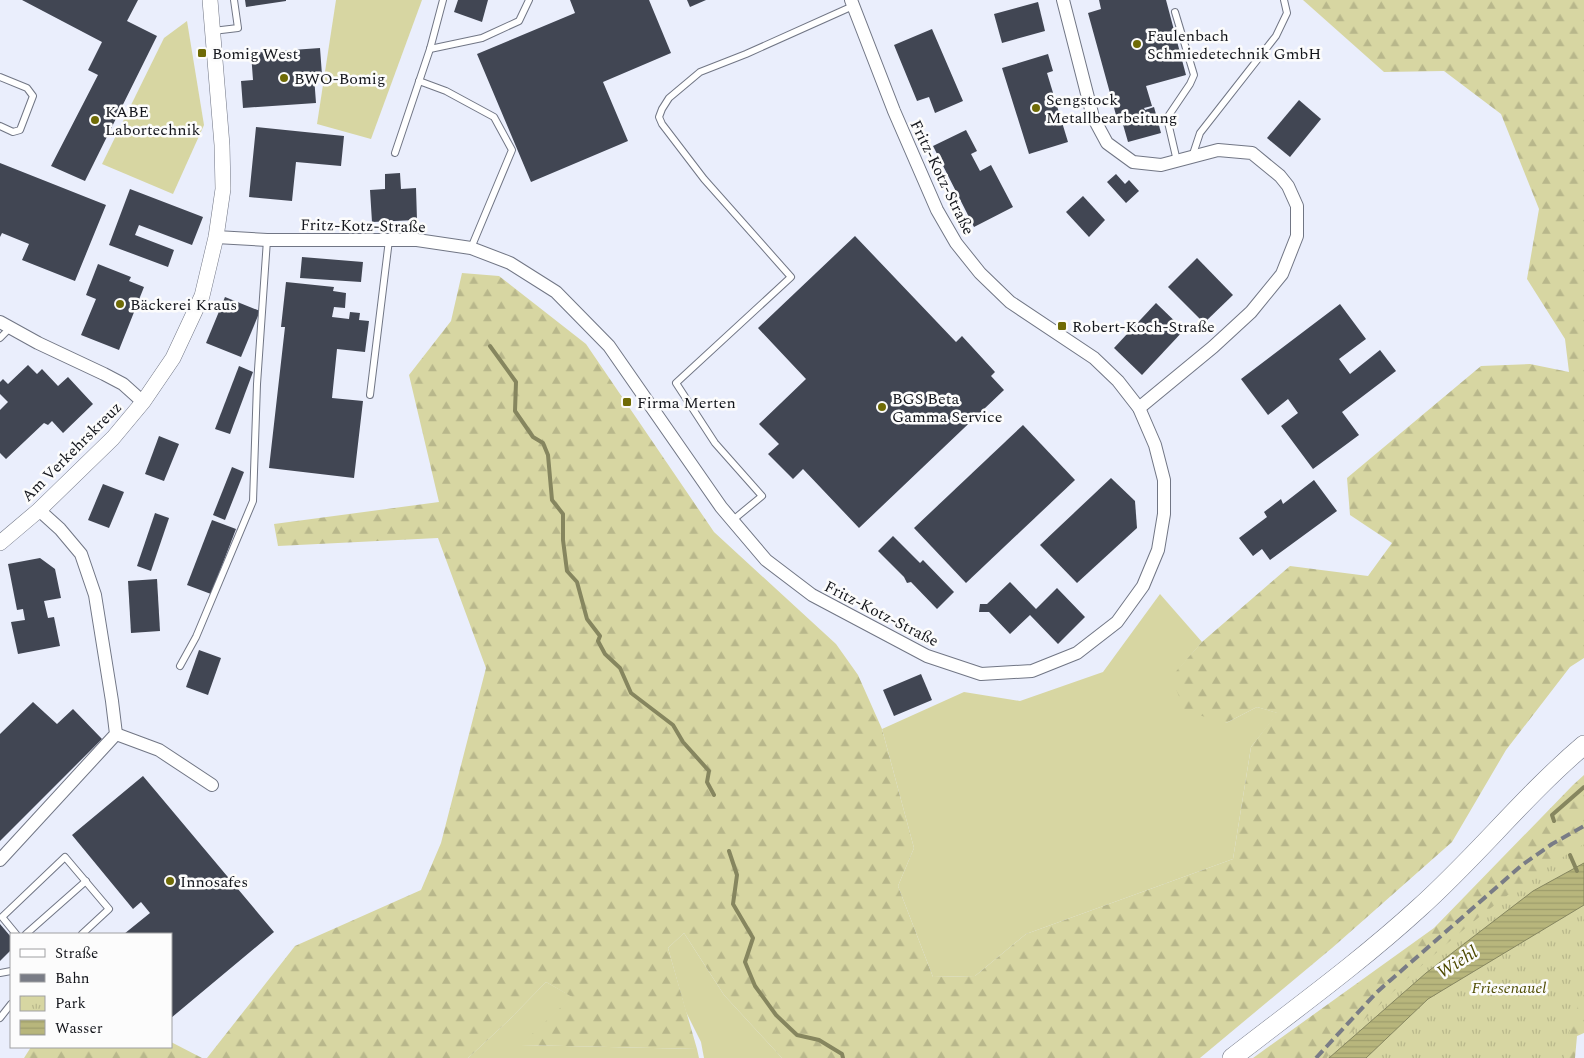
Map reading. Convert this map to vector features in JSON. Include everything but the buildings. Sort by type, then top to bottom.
[{"type":"main road","points":[[1232,1058],[1367,952],[1419,908],[1547,778],[1584,745]]},
{"type":"street","name":"Am Verkehrskreuz","points":[[0,543],[39,510],[113,438],[143,402],[174,358],[202,296],[216,237],[223,190],[222,146],[210,0]]},
{"type":"street","points":[[1063,0],[1093,116],[1107,143],[1133,162],[1161,165],[1218,150],[1252,153],[1280,176],[1288,186],[1297,206],[1297,236],[1282,274],[1251,312],[1213,347],[1139,408]]},
{"type":"street","name":"Fritz-Kotz-Straße","points":[[216,237],[268,240],[417,240],[471,248],[510,262],[556,292],[609,346],[722,507],[766,560],[812,595],[927,656],[981,674],[1032,671],[1077,654],[1117,622],[1143,586],[1158,550],[1164,514],[1164,480],[1155,445],[1139,408],[1118,382],[1094,358],[1010,302],[980,273],[956,243],[937,210],[894,111],[852,3]]},
{"type":"street","points":[[5,325],[123,384],[143,402]]},
{"type":"street","points":[[39,510],[60,529],[81,554],[95,595],[116,734]]},
{"type":"street","points":[[116,734],[159,750],[212,785]]},
{"type":"street","points":[[0,860],[116,734]]},
{"type":"lane","points":[[212,31],[238,28],[234,0]]},
{"type":"lane","points":[[395,153],[430,49],[443,0]]},
{"type":"lane","points":[[430,49],[482,38],[519,21],[529,0]]},
{"type":"lane","points":[[1192,157],[1200,133],[1276,36],[1287,13],[1284,0]]},
{"type":"lane","points":[[733,520],[762,496],[715,443],[676,383],[791,277],[704,179],[659,118],[669,98],[700,72],[746,54],[852,3]]},
{"type":"lane","points":[[1175,12],[1194,75],[1167,118],[1177,161]]},
{"type":"lane","points":[[0,77],[27,88],[33,96],[20,130],[13,132],[0,126]]},
{"type":"lane","points":[[419,81],[446,91],[494,117],[512,150],[471,248]]},
{"type":"lane","points":[[180,666],[196,638],[253,501],[257,384],[268,240]]},
{"type":"lane","points":[[370,395],[389,240]]},
{"type":"lane","points":[[0,338],[5,325]]},
{"type":"lane","points":[[15,933],[2,916],[65,857],[109,909],[83,933]]},
{"type":"lane","points":[[27,933],[86,881]]},
{"type":"lane","points":[[0,1018],[10,1005]]},
{"type":"green space","points":[[336,0],[422,0],[371,139],[317,124]]},
{"type":"green space","points":[[1303,0],[1584,0],[1584,658],[1570,667],[1506,750],[1452,842],[1332,948],[1200,1058],[782,1058],[724,995],[684,933],[668,948],[697,1049],[520,1045],[572,997],[546,982],[468,1058],[207,1058],[295,946],[421,890],[441,843],[486,668],[438,538],[278,546],[274,524],[439,502],[409,375],[451,321],[462,273],[499,276],[586,344],[714,532],[836,644],[858,675],[882,729],[914,848],[898,886],[933,977],[975,976],[1026,934],[1233,859],[1251,747],[1277,713],[1257,707],[1226,723],[1185,711],[1171,677],[1202,642],[1290,566],[1368,576],[1392,543],[1350,515],[1347,478],[1481,366],[1530,364],[1569,372],[1565,339],[1527,279],[1539,209],[1501,114],[1444,71],[1384,72]]},
{"type":"green space","points":[[187,21],[204,125],[173,194],[102,164],[164,38]]},
{"type":"green space","points":[[1160,594],[1202,642],[1172,677],[1226,723],[1257,707],[1278,713],[1251,747],[1233,859],[1026,934],[975,976],[933,977],[898,886],[914,848],[882,729],[964,692],[1020,701],[1103,672]]},
{"type":"green space","name":"Friesenauel","points":[[1584,775],[1584,1033],[1577,1036],[1575,1058],[1253,1058],[1434,928]]},
{"type":"green space","name":"Friesenauel","points":[[1584,844],[1584,987],[1566,1042],[1564,1058],[1326,1058],[1385,999],[1448,942],[1514,890]]},
{"type":"green space","points":[[684,933],[724,995],[782,1058],[704,1058],[701,1042],[686,1012],[668,948]]},
{"type":"green space","points":[[546,982],[573,997],[521,1045],[697,1049],[699,1058],[468,1058]]},
{"type":"green space","points":[[172,1043],[202,1058],[24,1058],[30,1048],[172,1048]]},
{"type":"water","name":"Wiehl","points":[[1584,863],[1584,905],[1428,999],[1366,1058],[1329,1058],[1426,973],[1533,891]]},
{"type":"waterway","points":[[490,346],[516,382],[515,411],[533,437],[543,443],[548,455],[552,500],[563,514],[563,540],[567,571],[577,582],[587,619],[600,636],[598,641],[605,654],[620,668],[631,693],[673,725],[683,742],[709,771],[707,782],[714,795]]},
{"type":"waterway","points":[[1554,821],[1552,815],[1584,787]]},
{"type":"waterway","points":[[729,851],[737,875],[733,904],[753,938],[745,962],[755,986],[776,1015],[797,1035],[819,1040],[842,1054],[843,1058]]},
{"type":"waterway","points":[[1570,855],[1577,871]]},
{"type":"railway","points":[[1316,1058],[1377,992],[1522,865],[1552,844],[1584,826]]},
{"type":"place","name":"Faulenbach Schmiedetechnik GmbH","points":[[1137,44]]},
{"type":"place","name":"Bomig West","points":[[202,53]]},
{"type":"place","name":"BWO-Bomig","points":[[284,78]]},
{"type":"place","name":"Sengstock Metallbearbeitung","points":[[1036,108]]},
{"type":"place","name":"KABE Labortechnik","points":[[95,120]]},
{"type":"place","name":"Bäckerei Kraus","points":[[120,304]]},
{"type":"place","name":"Robert-Koch-Straße","points":[[1062,326]]},
{"type":"place","name":"Firma Merten","points":[[627,402]]},
{"type":"place","name":"BGS Beta Gamma Service","points":[[882,407]]},
{"type":"place","name":"Innosafes","points":[[170,881]]}]
